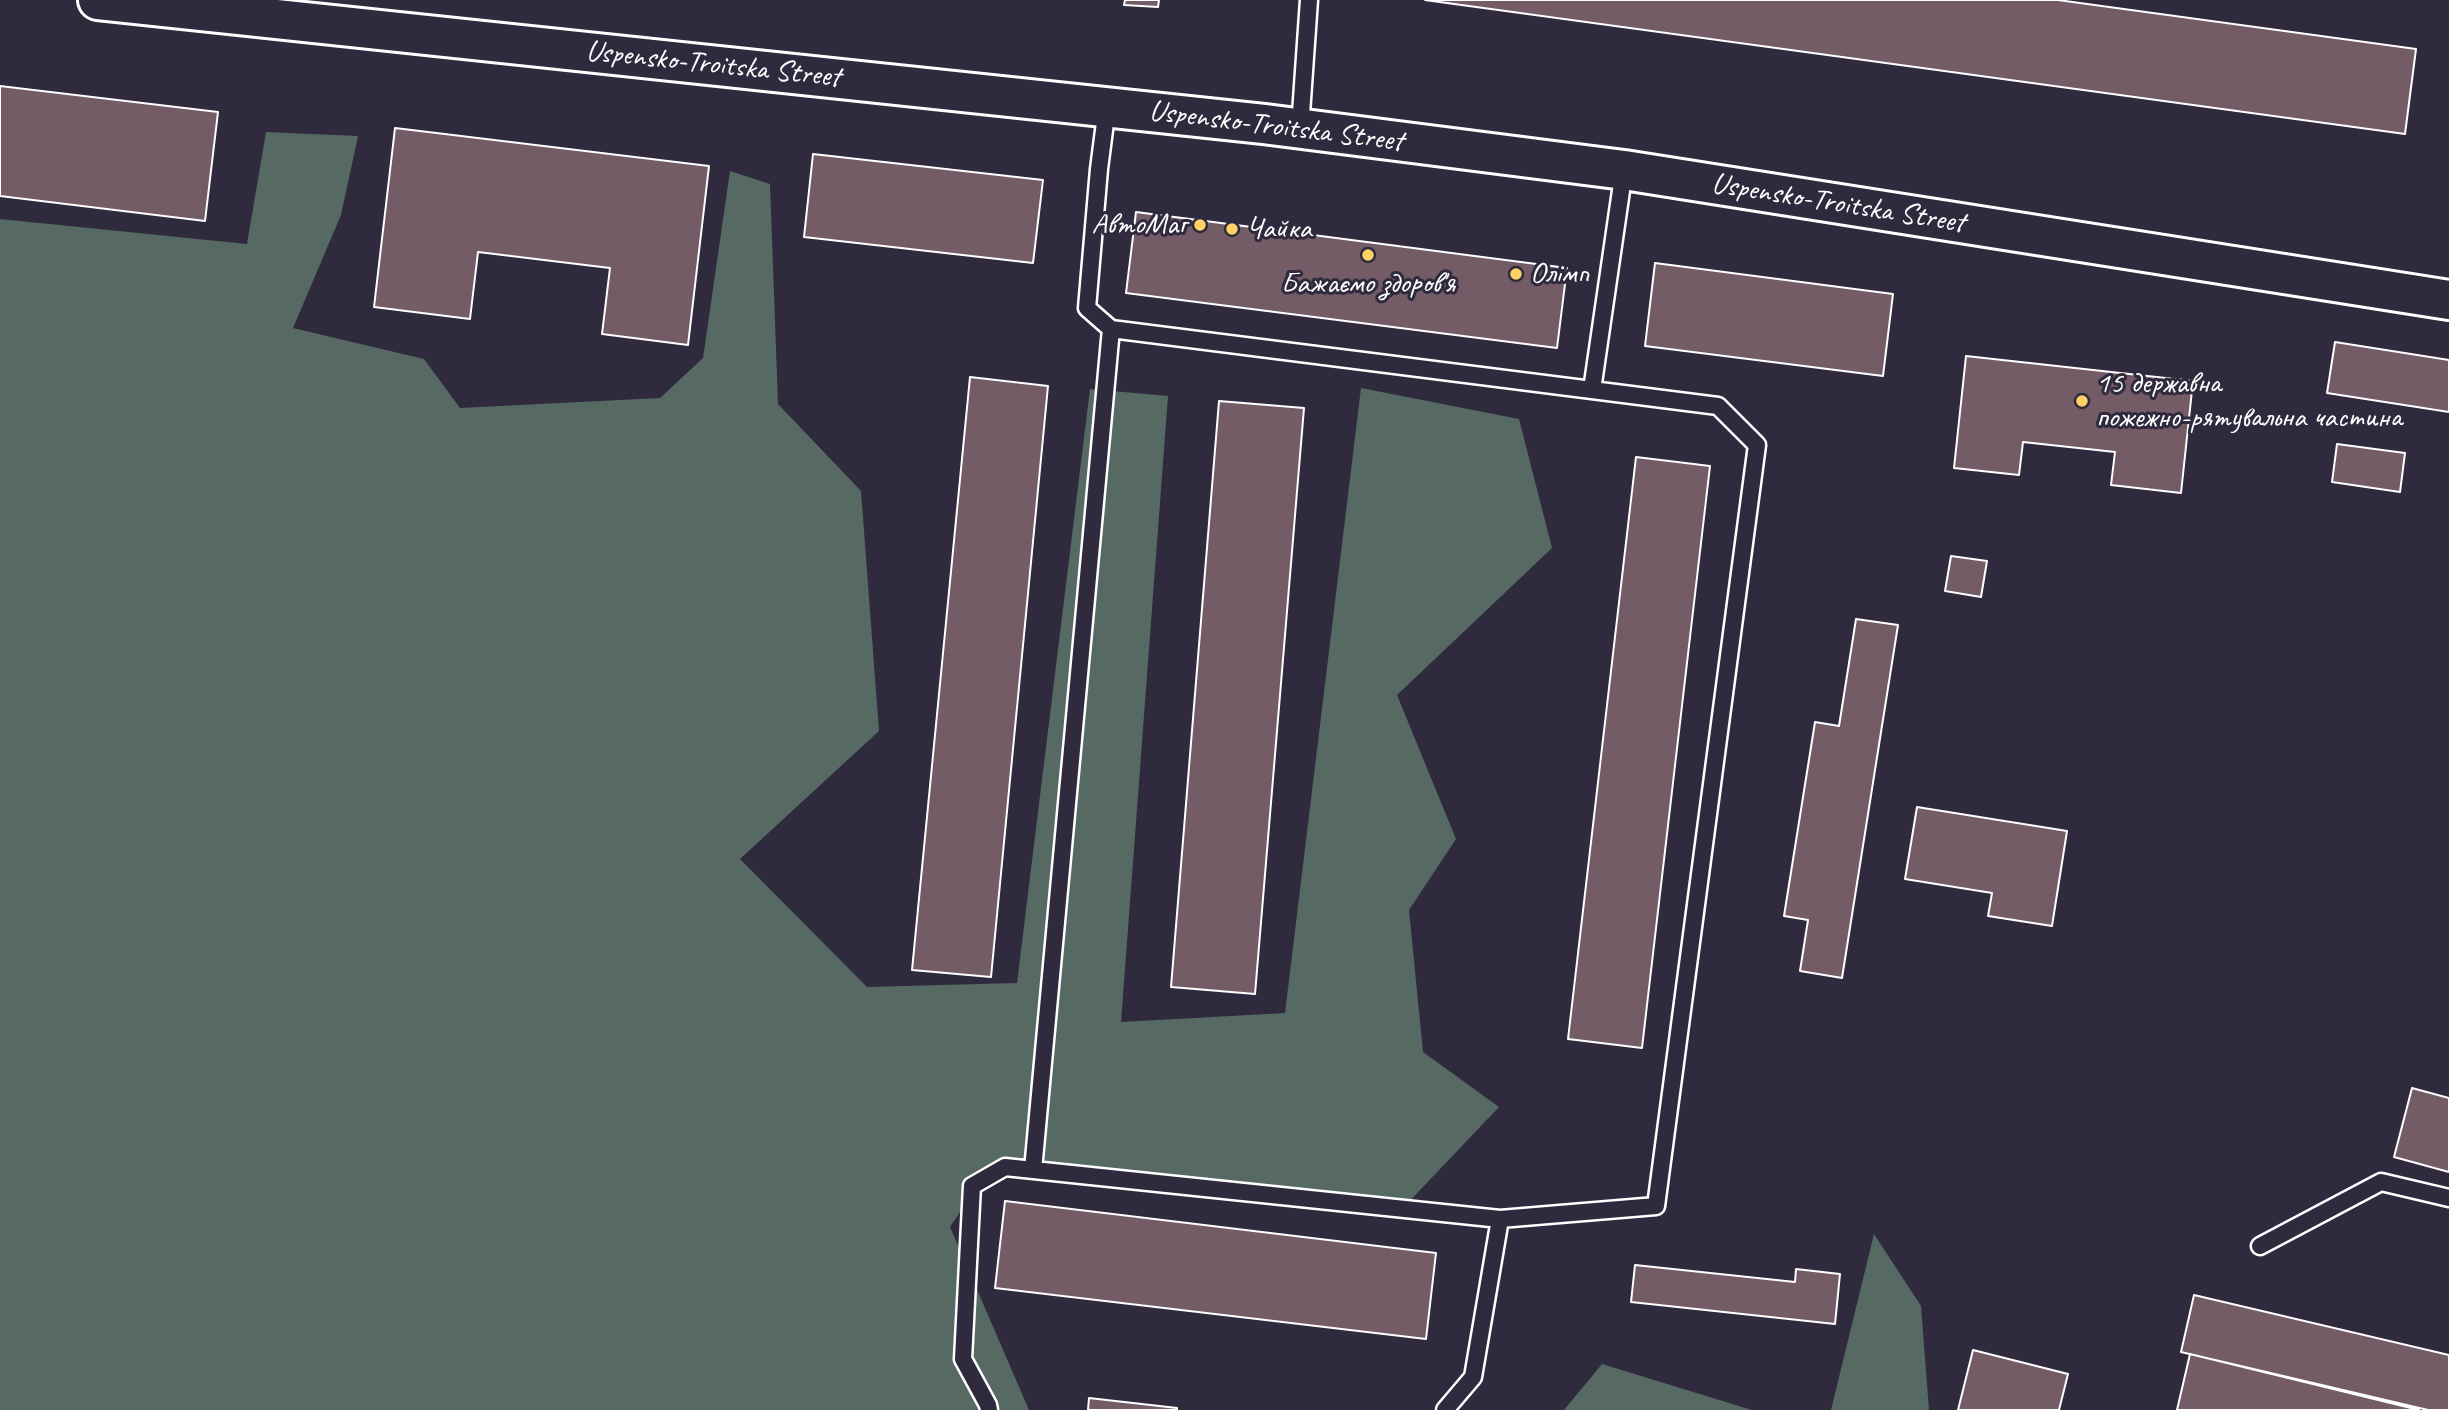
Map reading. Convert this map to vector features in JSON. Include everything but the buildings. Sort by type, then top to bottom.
[{"type":"main road","name":"Uspensko-Troitska Street","points":[[98,0],[1300,128],[1624,170],[2449,300]]},
{"type":"lane","points":[[1300,128],[1309,0]]},
{"type":"lane","points":[[989,1410],[963,1359],[972,1186],[1004,1167],[1500,1220],[1656,1206],[1757,445],[1718,407],[1111,329],[1087,308],[1098,169],[1107,107]]},
{"type":"lane","points":[[1592,390],[1624,170]]},
{"type":"lane","points":[[1033,1170],[1111,329]]},
{"type":"lane","points":[[2260,1246],[2381,1182],[2449,1198]]},
{"type":"lane","points":[[1445,1410],[1473,1377],[1500,1220]]},
{"type":"green space","points":[[266,132],[358,136],[341,215],[293,328],[424,359],[460,408],[660,398],[703,358],[730,171],[770,184],[778,404],[861,491],[879,731],[740,859],[867,987],[1017,983],[1090,389],[1168,396],[1121,1022],[1285,1013],[1361,388],[1519,419],[1552,548],[1397,695],[1456,839],[1409,910],[1423,1052],[1499,1107],[1402,1209],[989,1169],[950,1227],[1029,1410],[0,1410],[0,219],[247,244]]},
{"type":"green space","points":[[1874,1234],[1921,1306],[1929,1410],[1831,1410]]},
{"type":"green space","points":[[1602,1364],[1752,1410],[1564,1410]]},
{"type":"place","name":"АвтоМаг","points":[[1200,225]]},
{"type":"place","name":"Чайка","points":[[1232,229]]},
{"type":"place","name":"Бажаємо здоров'я","points":[[1368,255]]},
{"type":"place","name":"Олімп","points":[[1516,274]]},
{"type":"place","name":"15 державна пожежно-рятувальна частина","points":[[2082,401]]}]
